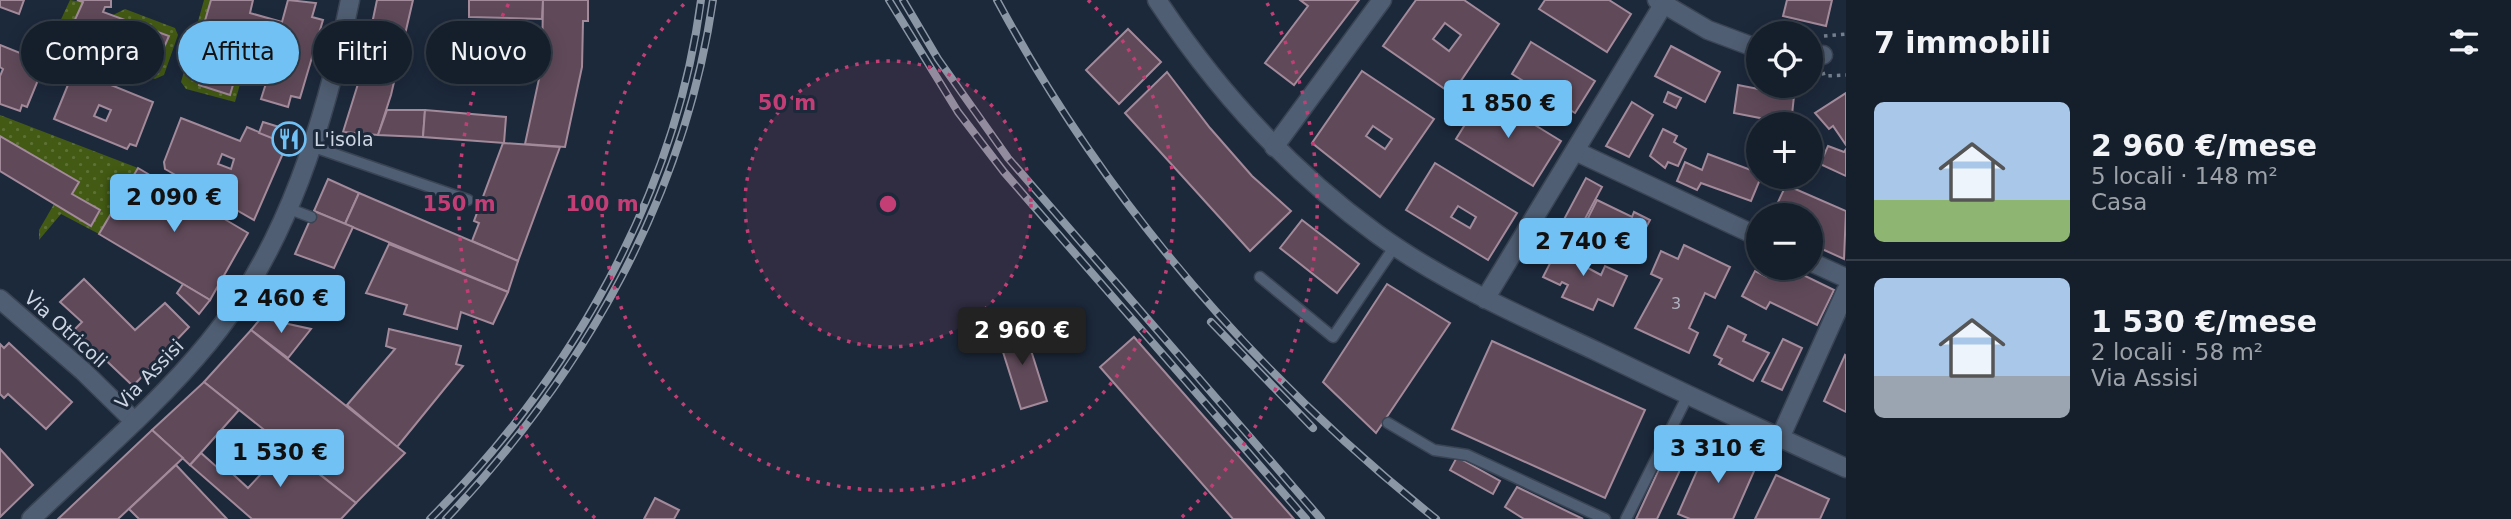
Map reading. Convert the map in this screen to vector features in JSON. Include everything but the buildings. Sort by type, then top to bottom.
[{"type":"street","name":"Via Assisi","points":[[31,519],[134,421],[195,358],[234,309],[257,270],[311,146],[350,0]]},
{"type":"street","points":[[1157,0],[1216,83],[1274,147],[1357,219],[1395,246],[1485,299],[1846,468]]},
{"type":"street","points":[[1274,147],[1381,0]]},
{"type":"street","points":[[1485,299],[1662,2],[1708,30],[1746,44]]},
{"type":"street","points":[[1575,151],[1746,231]]},
{"type":"street","points":[[1823,267],[1846,278]]},
{"type":"street","points":[[1780,438],[1846,291]]},
{"type":"street","name":"Via Otricoli","points":[[0,299],[56,346],[134,421]]},
{"type":"lane","points":[[311,146],[468,200]]},
{"type":"lane","points":[[286,208],[311,217]]},
{"type":"lane","points":[[1260,277],[1333,337],[1395,246]]},
{"type":"lane","points":[[1626,519],[1688,395]]},
{"type":"lane","points":[[1388,423],[1434,450],[1467,455],[1605,519]]},
{"type":"green space","points":[[70,0],[83,2],[74,21],[60,21]]},
{"type":"green space","points":[[204,0],[211,0],[205,21],[198,21]]},
{"type":"green space","points":[[125,9],[157,21],[129,21],[113,15]]},
{"type":"green space","points":[[164,24],[175,28],[178,35],[164,75],[164,47],[169,36],[164,34]]},
{"type":"green space","points":[[182,84],[199,84],[230,95],[233,84],[240,84],[235,102],[186,89]]},
{"type":"green space","points":[[0,115],[138,168],[99,234],[61,214],[39,240],[39,230],[54,204],[90,226],[100,210],[72,194],[79,182],[0,136]]},
{"type":"railway","points":[[430,519],[480,465],[527,407],[570,346],[608,281],[640,214],[667,145],[688,73],[701,0]]},
{"type":"railway","points":[[446,519],[496,463],[541,405],[583,344],[620,280],[652,213],[678,145],[699,73],[713,0]]},
{"type":"railway","points":[[889,0],[958,112],[1004,172],[1306,519]]},
{"type":"railway","points":[[903,0],[938,59],[1008,158],[1321,519]]},
{"type":"railway","points":[[997,0],[1086,146],[1190,282],[1307,406],[1370,464],[1436,519]]},
{"type":"railway","points":[[1211,322],[1313,428]]},
{"type":"place","name":"L'isola","points":[[289,139]]}]
